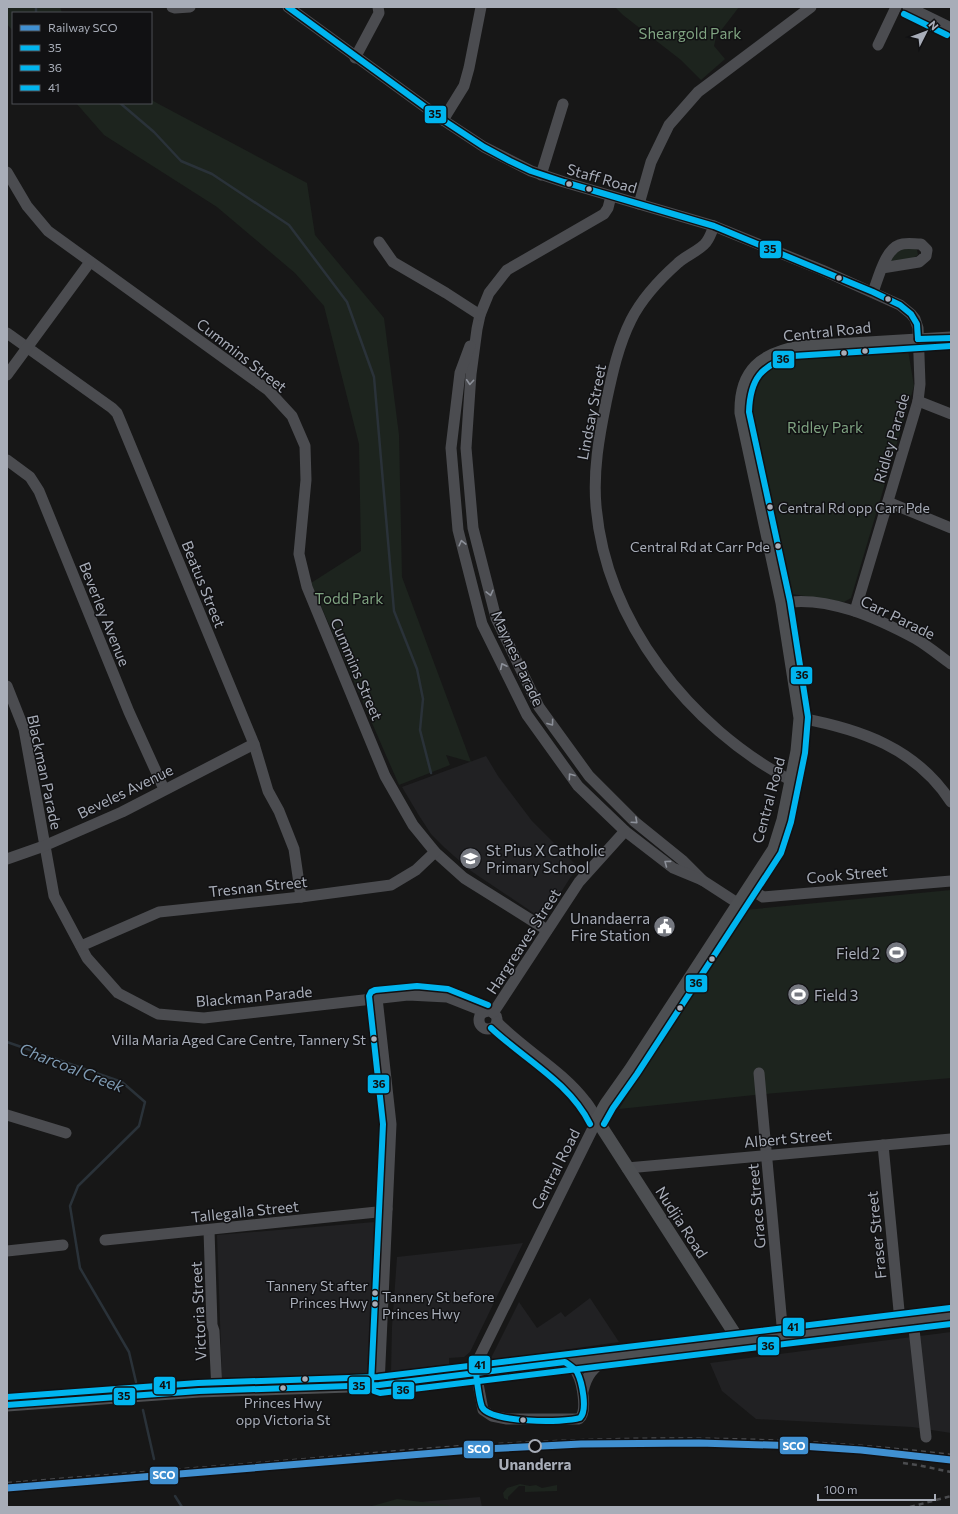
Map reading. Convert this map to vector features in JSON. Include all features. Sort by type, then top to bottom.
[{"type":"main road","name":"Central Road","points":[[597,1120],[606,1104],[630,1070],[774,849],[783,820],[799,741],[800,718],[782,603],[741,413],[741,400],[745,380],[759,363],[771,355],[781,351],[802,347],[951,338]]},
{"type":"main road","name":"Nudjia Road","points":[[597,1120],[740,1342]]},
{"type":"main road","points":[[7,1405],[217,1390],[379,1385],[951,1316]]},
{"type":"street","points":[[172,7],[190,7]]},
{"type":"street","name":"Staff Road","points":[[288,7],[355,58],[484,147],[542,175],[714,226],[873,292],[900,305],[911,314],[917,324],[918,339]]},
{"type":"street","points":[[355,58],[379,13],[378,7]]},
{"type":"street","points":[[443,120],[464,86],[481,7]]},
{"type":"street","points":[[639,204],[651,162],[669,125],[698,92],[811,7]]},
{"type":"street","points":[[878,45],[896,7]]},
{"type":"street","points":[[908,7],[951,28]]},
{"type":"street","points":[[542,175],[563,104]]},
{"type":"street","name":"Cummins Street","points":[[7,172],[27,206],[48,231],[268,390],[292,416],[304,446],[306,480],[299,554],[306,587],[385,776],[414,825],[435,852],[464,878],[547,930]]},
{"type":"street","name":"Maynes Parade","points":[[611,196],[608,208],[604,214],[507,270],[489,293],[480,315],[471,374],[466,448],[473,528],[496,618],[539,707],[589,776],[635,822],[682,860],[702,880]]},
{"type":"street","name":"Lindsay Street","points":[[714,226],[707,243],[679,262],[659,282],[643,301],[628,326],[615,364],[598,441],[595,469],[596,507],[604,554],[619,595],[634,627],[656,662],[691,706],[718,732],[747,754],[790,780]]},
{"type":"street","points":[[379,242],[393,262],[480,315]]},
{"type":"street","points":[[7,376],[90,262]]},
{"type":"street","points":[[873,292],[882,268]]},
{"type":"street","name":"Maynes Parade","points":[[477,329],[460,373],[451,448],[458,530],[482,624],[527,715],[578,786],[625,831],[673,868],[702,880],[739,904]]},
{"type":"street","name":"Beatus Street","points":[[7,333],[117,413],[254,744],[268,791],[279,811],[294,848],[301,897]]},
{"type":"street","name":"Ridley Parade","points":[[855,611],[918,401],[920,384],[918,339]]},
{"type":"street","points":[[918,401],[951,414]]},
{"type":"street","name":"Beverley Avenue","points":[[7,460],[30,477],[39,491],[129,712],[164,789]]},
{"type":"street","points":[[888,502],[951,528]]},
{"type":"street","name":"Carr Parade","points":[[782,603],[804,600],[855,611],[917,640],[951,664]]},
{"type":"street","name":"Blackman Parade","points":[[7,686],[24,729],[54,896],[87,958],[118,993],[162,1015],[204,1018],[417,994],[447,998],[465,1004],[490,1019],[543,1060],[573,1087],[588,1104],[597,1120]]},
{"type":"street","points":[[800,718],[864,734],[890,746],[916,762],[943,790],[951,802]]},
{"type":"street","name":"Beveles Avenue","points":[[7,859],[44,846],[122,812],[164,789],[254,744]]},
{"type":"street","name":"Hargreaves Street","points":[[490,1019],[579,882],[625,831]]},
{"type":"street","name":"Tresnan Street","points":[[80,946],[154,913],[301,897],[391,885],[416,870],[435,852]]},
{"type":"street","name":"Cook Street","points":[[749,888],[763,897],[951,881]]},
{"type":"street","points":[[377,998],[391,1124],[379,1385]]},
{"type":"street","name":"Grace Street","points":[[759,1072],[783,1336]]},
{"type":"street","points":[[7,1115],[66,1133]]},
{"type":"street","name":"Central Road","points":[[476,1373],[479,1358],[597,1120]]},
{"type":"street","name":"Albert Street","points":[[627,1168],[951,1139]]},
{"type":"street","name":"Fraser Street","points":[[882,1145],[906,1321],[926,1437]]},
{"type":"street","name":"Tallegalla Street","points":[[105,1240],[377,1212],[387,1209]]},
{"type":"street","name":"Victoria Street","points":[[209,1230],[212,1325],[214,1331],[217,1390]]},
{"type":"street","points":[[7,1252],[63,1245]]},
{"type":"street","points":[[583,1392],[590,1373],[606,1358]]},
{"type":"street","points":[[476,1373],[483,1410],[492,1416],[508,1419],[580,1419],[584,1412],[583,1392],[577,1373],[565,1362]]},
{"type":"shaded area","points":[[486,756],[498,776],[532,821],[579,868],[570,878],[546,916],[542,918],[471,871],[445,848],[431,834],[402,787]]},
{"type":"shaded area","points":[[375,1222],[368,1374],[222,1378],[217,1235]]},
{"type":"shaded area","points":[[523,1243],[470,1352],[464,1357],[449,1358],[449,1364],[391,1372],[392,1327],[397,1257]]},
{"type":"shaded area","points":[[590,1298],[619,1342],[492,1360],[491,1358],[519,1302],[537,1328],[561,1312],[565,1317]]},
{"type":"shaded area","points":[[951,1332],[951,1433],[912,1427],[756,1419],[722,1391],[710,1363]]},
{"type":"shaded area","points":[[480,1497],[482,1507],[359,1507]]},
{"type":"green space","points":[[7,7],[60,7],[62,12],[12,12],[12,30],[7,24]]},
{"type":"green space","name":"Sheargold Park","points":[[615,7],[739,7],[716,37],[714,46],[725,59],[701,80],[681,60],[623,15]]},
{"type":"green space","name":"Todd Park","points":[[152,100],[307,183],[315,235],[384,318],[399,435],[402,577],[471,762],[446,755],[450,765],[399,785],[311,583],[361,551],[359,444],[324,306],[295,273],[217,207],[104,135],[77,104],[152,104]]},
{"type":"green space","points":[[913,247],[917,250],[918,255],[910,260],[890,262],[891,255],[900,248]]},
{"type":"green space","name":"Ridley Park","points":[[908,350],[914,386],[851,598],[844,602],[792,594],[786,587],[747,413],[750,383],[771,360],[794,355]]},
{"type":"green space","points":[[951,890],[951,1078],[765,1094],[619,1109],[745,910]]},
{"type":"green space","points":[[520,1484],[530,1486],[536,1485],[542,1488],[557,1485],[557,1491],[525,1492],[525,1486],[519,1486],[508,1497],[508,1500],[504,1498],[503,1493],[507,1488]]},
{"type":"green space","points":[[397,1499],[448,1505],[450,1507],[369,1507]]},
{"type":"waterway","points":[[36,7],[36,12]]},
{"type":"waterway","points":[[121,104],[154,132],[181,161],[212,174],[289,225],[347,302],[374,377],[394,611],[417,669],[423,699],[420,730],[431,773]]},
{"type":"waterway","name":"Charcoal Creek","points":[[7,1042],[122,1082],[145,1102],[139,1126],[78,1186],[70,1206],[80,1268],[129,1352],[136,1382]]},
{"type":"waterway","name":"Charcoal Creek","points":[[143,1410],[154,1459]]},
{"type":"waterway","name":"Charcoal Creek","points":[[175,1496],[182,1507]]},
{"type":"railway","points":[[23,1482],[438,1448],[571,1440],[734,1439],[788,1441],[843,1444],[951,1455]]},
{"type":"railway","points":[[903,1463],[951,1472]]},
{"type":"railway","points":[[7,1483],[27,1482]]},
{"type":"railway","points":[[910,1507],[951,1496]]},
{"type":"rail line","name":"SCO","points":[[7,1488],[484,1449],[581,1444],[699,1443],[801,1446],[861,1450],[951,1460]]},
{"type":"transit line","name":"35","points":[[288,7],[443,120],[484,147],[510,161],[531,171],[564,182],[714,226],[873,292],[900,305],[911,314],[917,324],[918,339]]},
{"type":"transit line","name":"36","points":[[904,14],[947,35]]},
{"type":"transit line","name":"35","points":[[918,339],[951,338]]},
{"type":"transit line","name":"36","points":[[604,1124],[613,1108],[637,1074],[781,853],[791,822],[805,753],[808,717],[790,601],[749,412],[750,400],[755,382],[765,369],[793,356],[951,346]]},
{"type":"transit line","name":"36","points":[[488,1005],[448,989],[417,986],[375,990],[371,992],[369,996],[383,1124],[371,1385],[374,1391],[380,1393],[951,1324]]},
{"type":"transit line","name":"36","points":[[491,1028],[558,1083],[581,1109],[590,1124]]},
{"type":"transit line","name":"41","points":[[7,1397],[198,1383],[378,1377],[950,1308]]},
{"type":"transit line","name":"35","points":[[565,1362],[577,1372],[581,1382],[584,1409],[580,1418],[559,1421],[512,1419],[498,1416],[488,1412],[482,1407],[476,1373],[565,1362]]},
{"type":"transit line","name":"35","points":[[7,1405],[199,1391],[379,1385],[476,1373]]},
{"type":"place","name":"Central Rd opp Carr Pde","points":[[770,507]]},
{"type":"place","name":"Central Rd at Carr Pde","points":[[778,546]]},
{"type":"place","name":"St Pius X Catholic Primary School","points":[[470,859]]},
{"type":"place","name":"Unandaerra Fire Station","points":[[665,927]]},
{"type":"place","name":"Field 2","points":[[896,953]]},
{"type":"place","name":"Field 3","points":[[799,995]]},
{"type":"place","name":"Villa Maria Aged Care Centre, Tannery St","points":[[374,1039]]},
{"type":"place","name":"Tannery St after Princes Hwy","points":[[375,1293]]},
{"type":"place","name":"Tannery St before Princes Hwy","points":[[375,1304]]},
{"type":"place","name":"Princes Hwy opp Victoria St","points":[[283,1388]]},
{"type":"place","name":"Unanderra","points":[[535,1446]]}]
